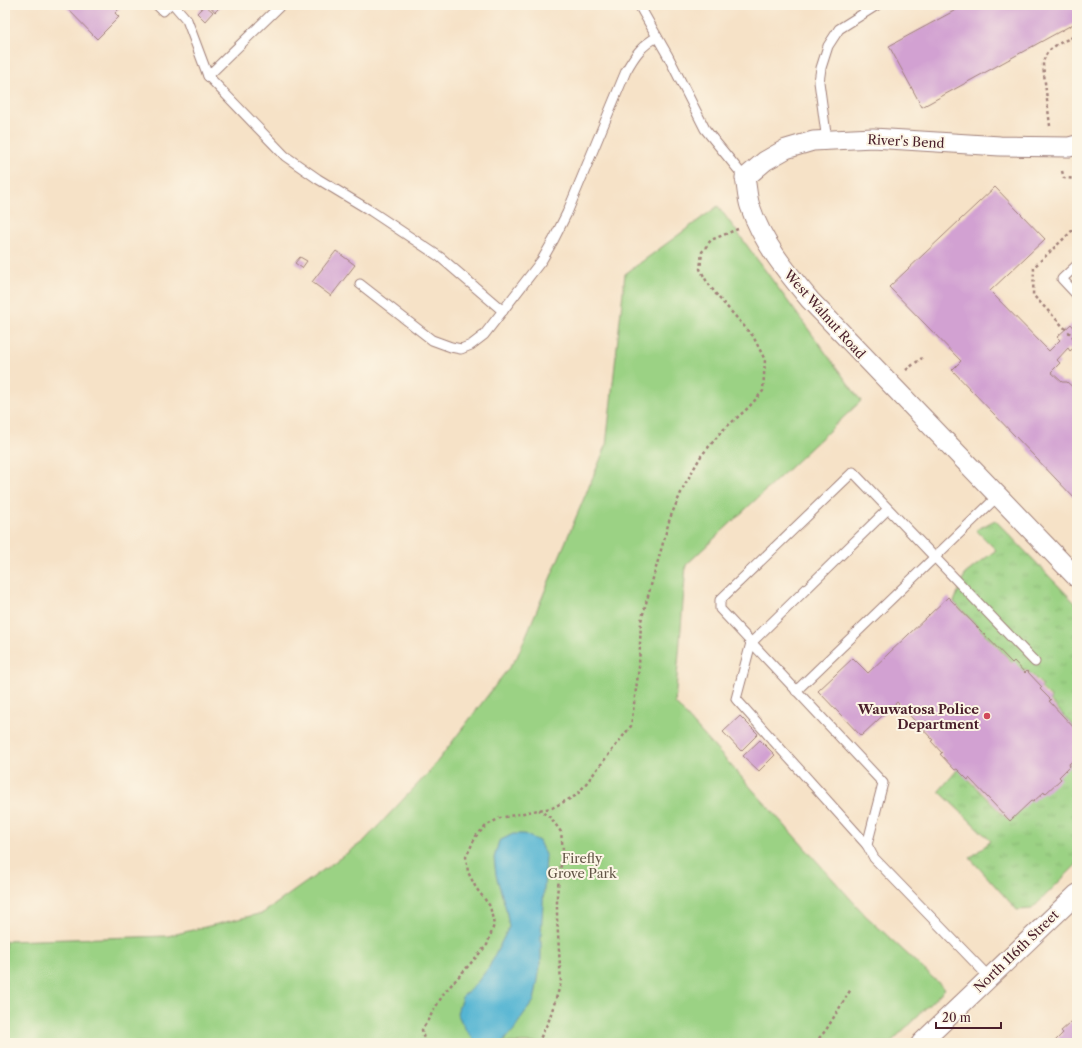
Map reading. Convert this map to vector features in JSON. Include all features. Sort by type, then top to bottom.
[{"type":"street","name":"River's Bend","points":[[745,178],[765,161],[786,149],[814,141],[873,138],[1000,146],[1068,147],[1077,145]]},
{"type":"street","name":"West Walnut Road","points":[[745,178],[750,205],[763,236],[785,270],[810,300],[1077,578]]},
{"type":"street","name":"North 116th Street","points":[[921,1043],[1077,894]]},
{"type":"lane","points":[[157,5],[163,11],[168,5]]},
{"type":"lane","points":[[174,5],[187,20],[208,76],[285,156],[318,180],[371,211],[440,257],[503,311]]},
{"type":"lane","points":[[208,76],[281,5]]},
{"type":"lane","name":"West Walnut Road","points":[[639,5],[705,129],[745,178]]},
{"type":"lane","points":[[827,141],[819,82],[821,68],[828,46],[839,29],[877,5]]},
{"type":"lane","points":[[360,284],[432,340],[450,347],[461,349],[471,345],[484,336],[542,260],[554,240],[567,213],[626,71],[638,50],[657,37]]},
{"type":"lane","points":[[1077,265],[1062,279],[1077,295]]},
{"type":"lane","points":[[867,845],[883,783],[720,609],[720,600],[853,472],[1035,662]]},
{"type":"lane","points":[[796,691],[998,496]]},
{"type":"lane","points":[[888,509],[751,643],[736,699],[867,845],[874,858],[989,977]]},
{"type":"path","points":[[1050,126],[1043,64],[1044,56],[1049,50],[1077,35]]},
{"type":"path","points":[[1062,171],[1064,178],[1077,179]]},
{"type":"path","points":[[418,1043],[425,1042],[422,1030],[436,1006],[444,993],[487,945],[494,925],[490,906],[476,888],[468,872],[466,857],[476,836],[487,825],[500,818],[552,808],[577,795],[631,726],[639,667],[641,621],[670,518],[684,486],[701,456],[723,430],[748,408],[763,391],[765,360],[753,336],[707,282],[700,269],[702,252],[711,240],[757,222]]},
{"type":"path","points":[[906,370],[922,358]]},
{"type":"path","points":[[538,810],[551,818],[561,832],[564,850],[557,894],[561,983],[549,1020],[538,1043]]},
{"type":"path","points":[[815,1043],[826,1030],[851,989]]},
{"type":"green space","name":"Firefly Grove Park","points":[[718,206],[861,401],[686,565],[675,703],[865,915],[945,989],[890,1043],[5,1043],[5,941],[168,936],[263,913],[364,841],[430,771],[517,657],[606,446],[625,274]]},
{"type":"green space","points":[[995,520],[1077,605],[1077,731],[1050,700],[1051,698],[1041,688],[1043,686],[1026,669],[1023,671],[1013,663],[954,602],[965,574],[996,550],[976,530]]},
{"type":"green space","points":[[1077,756],[1077,864],[1032,909],[1017,910],[970,858],[991,841],[939,791],[958,769],[1008,820],[1029,800],[1059,780],[1060,775]]},
{"type":"water","points":[[513,834],[524,834],[539,841],[546,857],[541,959],[538,980],[534,1001],[514,1030],[502,1043],[476,1043],[464,1027],[457,1013],[462,997],[476,984],[489,967],[509,927],[506,909],[496,875],[494,858],[499,841]]},
{"type":"building","points":[[64,5],[123,5],[115,13],[119,17],[97,39]]},
{"type":"building","points":[[205,5],[213,12],[205,21],[197,13]]},
{"type":"building","points":[[209,5],[222,5],[215,12]]},
{"type":"building","points":[[965,5],[1077,5],[1077,22],[922,107],[889,46]]},
{"type":"building","points":[[995,187],[1045,239],[990,291],[1049,351],[1060,340],[1057,337],[1071,324],[1077,331],[1077,345],[1070,351],[1068,348],[1057,360],[1060,363],[1051,372],[1062,382],[1067,382],[1077,391],[1077,501],[952,370],[961,361],[889,287]]},
{"type":"building","points":[[336,251],[355,265],[331,296],[312,282]]},
{"type":"building","points":[[300,257],[307,261],[302,268],[295,263]]},
{"type":"building","name":"Wauwatosa Police Department","points":[[948,597],[1012,663],[1014,661],[1025,673],[1027,671],[1042,687],[1040,689],[1051,700],[1049,701],[1077,731],[1077,757],[1069,764],[1070,766],[1059,777],[1061,779],[1045,794],[1044,792],[1033,802],[1031,801],[1010,821],[969,778],[968,780],[957,769],[955,770],[940,754],[942,753],[931,741],[933,740],[897,702],[861,736],[818,691],[853,658],[868,673]]},
{"type":"building","points":[[740,716],[758,734],[741,751],[723,732]]},
{"type":"building","points":[[760,740],[775,755],[759,771],[743,756]]},
{"type":"building","points":[[1077,1017],[1077,1043],[1053,1043],[1063,1033],[1061,1031]]},
{"type":"place","name":"Wauwatosa Police Department","points":[[987,716]]}]
